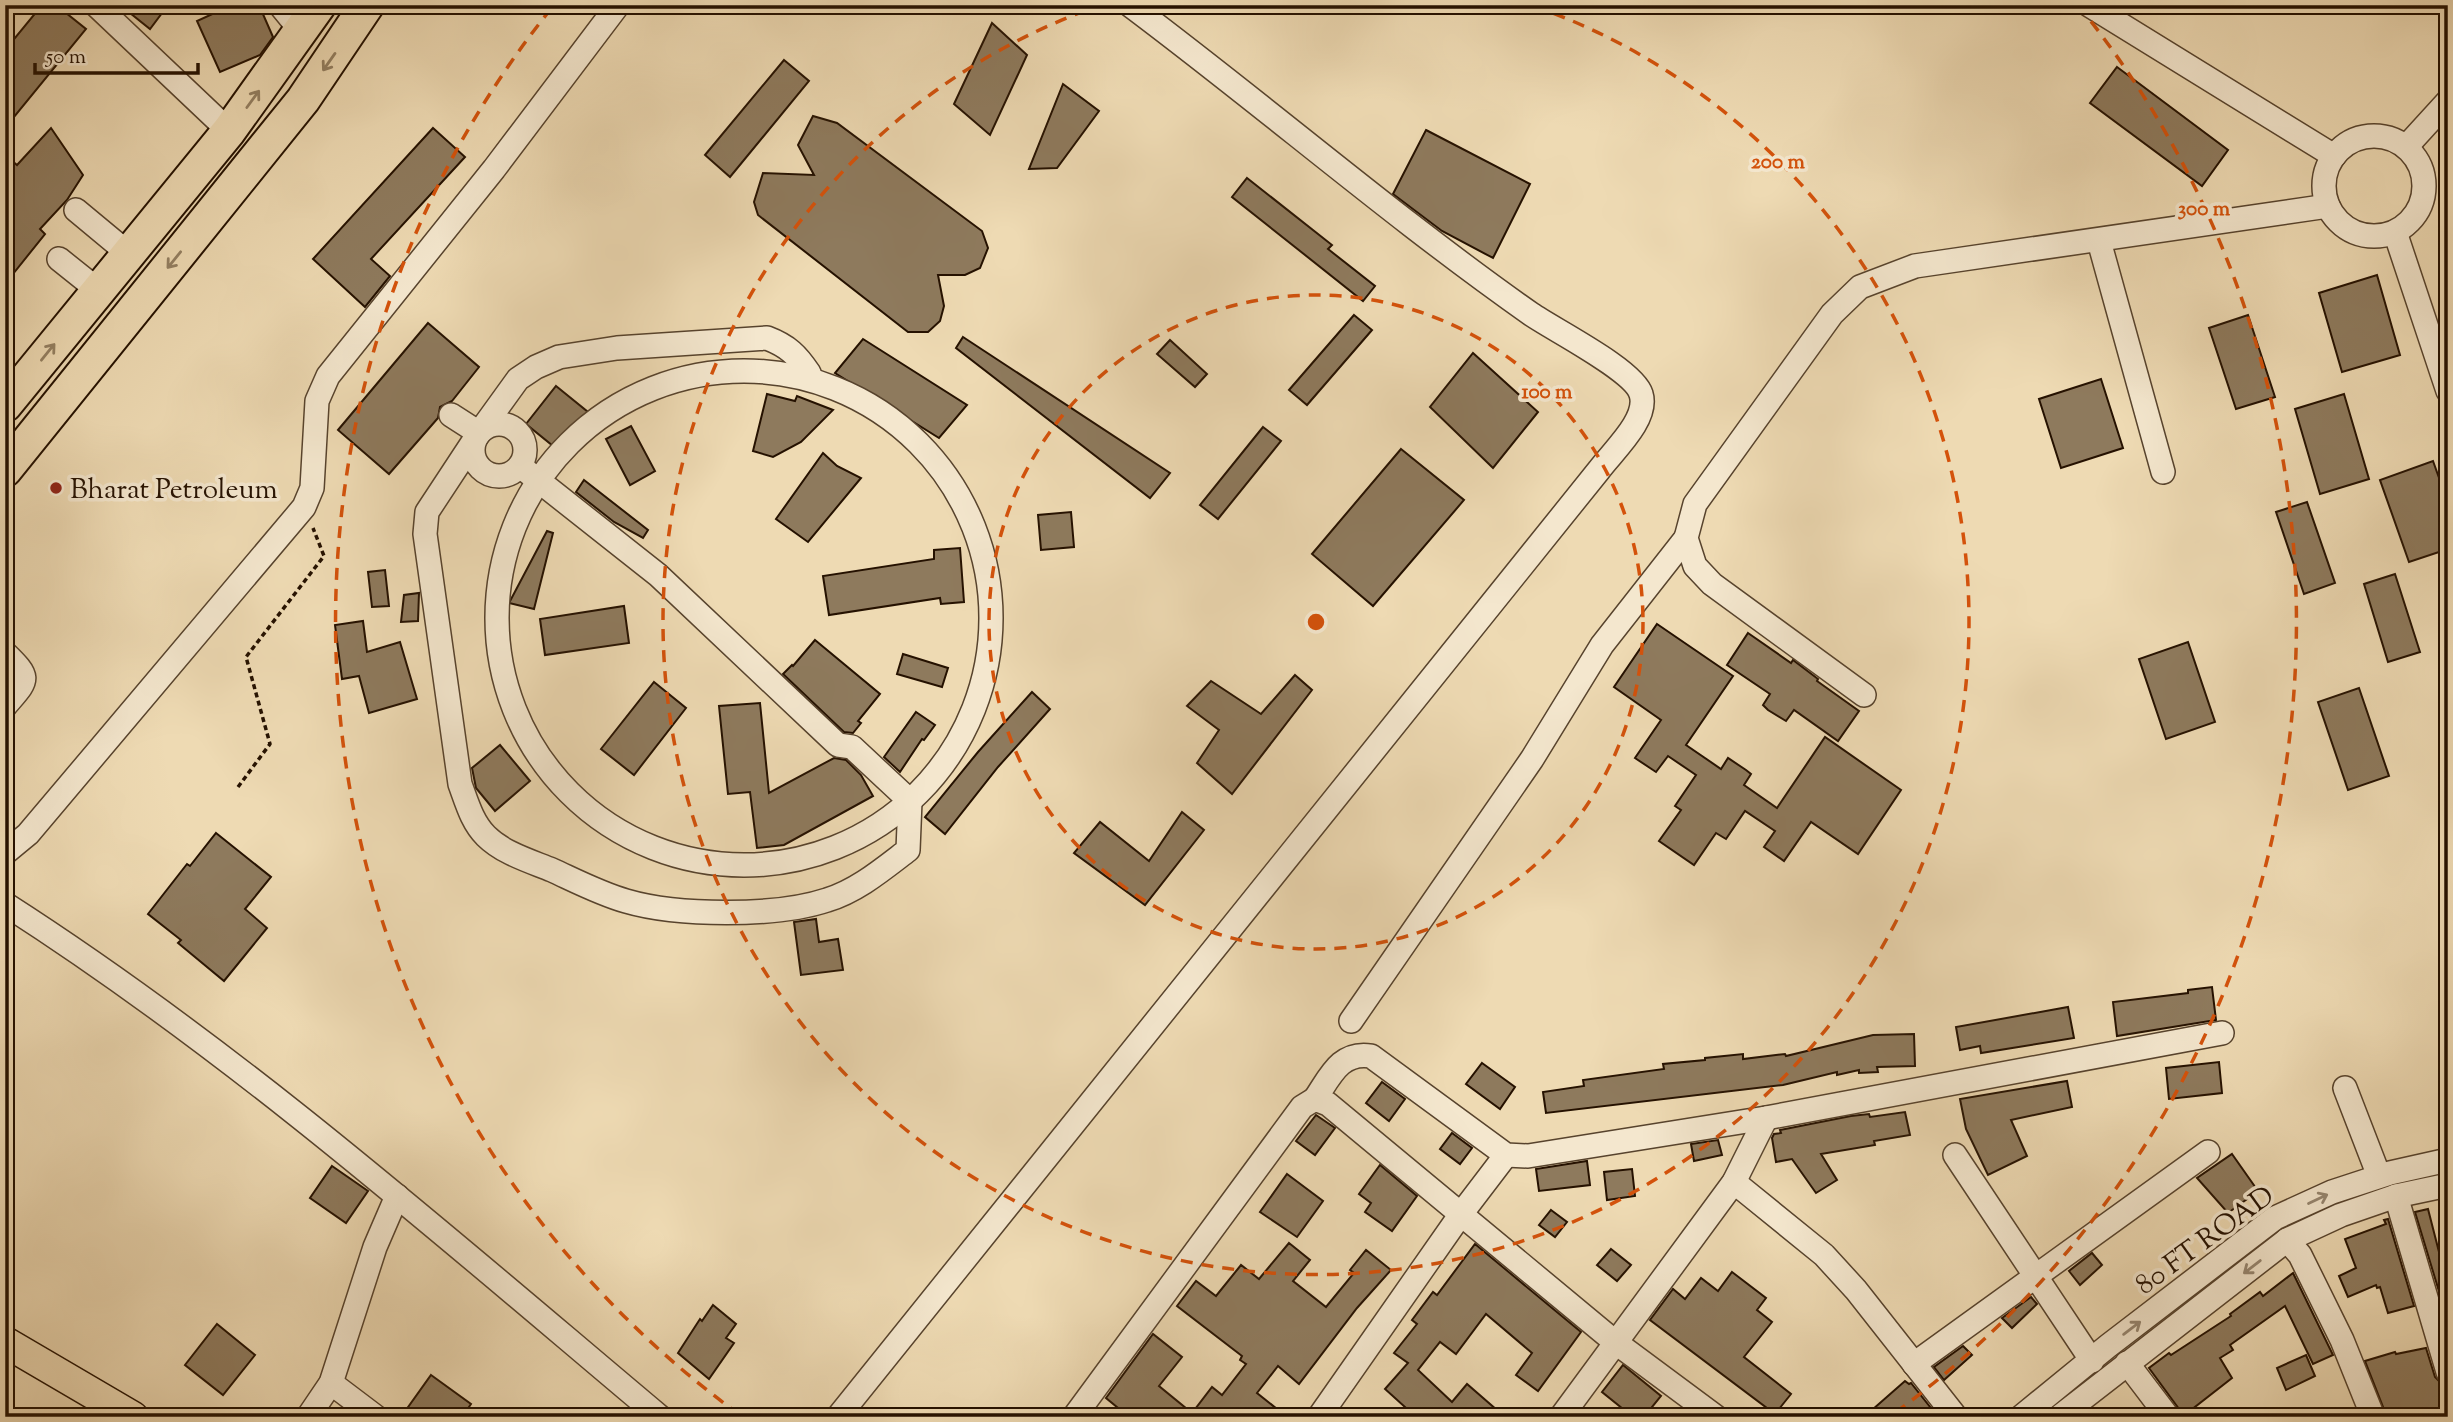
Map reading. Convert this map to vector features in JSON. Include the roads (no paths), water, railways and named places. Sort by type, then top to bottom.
[{"type":"highway","points":[[5,470],[303,100],[367,5]]},
{"type":"highway","points":[[5,405],[229,131],[311,19]]},
{"type":"highway","points":[[172,201],[199,230]]},
{"type":"main road","points":[[5,1342],[133,1417]]},
{"type":"street","points":[[96,5],[229,131]]},
{"type":"street","points":[[280,5],[311,19]]},
{"type":"street","points":[[5,853],[28,834],[304,507],[312,488],[317,401],[328,376],[494,169],[618,5]]},
{"type":"street","points":[[838,1417],[1599,470],[1639,419],[1643,407],[1641,392],[1629,376],[1521,307],[1375,198],[1130,5]]},
{"type":"street","points":[[2089,5],[2333,156]]},
{"type":"street","points":[[2406,147],[2448,101]]},
{"type":"street","points":[[2367,136],[2388,137],[2406,147],[2419,163],[2424,182],[2422,203],[2412,220],[2395,232],[2376,237],[2356,233],[2339,222],[2328,206],[2324,180],[2333,156],[2348,143],[2367,136]]},
{"type":"street","points":[[1351,1021],[1532,759],[1602,645],[1686,538],[1695,504],[1832,314],[1860,287],[1915,267],[2328,206]]},
{"type":"street","points":[[76,210],[129,254]]},
{"type":"street","points":[[2395,232],[2448,391]]},
{"type":"street","points":[[2099,241],[2162,472]]},
{"type":"street","points":[[59,259],[99,290]]},
{"type":"street","points":[[520,466],[658,575],[838,745],[852,747],[910,801],[908,850],[871,879],[828,900],[785,909],[695,912],[625,901],[512,854],[487,837],[471,815],[460,785],[425,534],[427,512],[518,379],[559,357],[617,348],[767,338],[796,354],[808,373]]},
{"type":"street","points":[[758,366],[808,373],[855,392],[893,421],[932,463],[963,510],[982,559],[990,613],[986,662],[969,717],[951,754],[922,791],[881,824],[844,846],[805,862],[760,869],[706,866],[647,850],[602,822],[557,780],[522,728],[503,672],[500,626],[506,566],[523,516],[545,484],[548,472],[577,433],[615,406],[659,383],[705,371],[758,366]]},
{"type":"street","points":[[451,415],[479,433]]},
{"type":"street","points":[[503,424],[519,432],[525,449],[520,466],[513,472],[495,476],[480,467],[473,450],[479,433],[486,427],[503,424]]},
{"type":"street","points":[[1686,538],[1695,566],[1712,584],[1864,695]]},
{"type":"street","points":[[5,653],[22,669],[24,676],[23,684],[5,706]]},
{"type":"street","points":[[5,904],[72,947],[186,1030],[397,1196],[660,1417]]},
{"type":"street","points":[[1080,1415],[1302,1107],[1314,1099],[1335,1068],[1359,1054],[1371,1056],[1506,1155],[1528,1156],[1766,1118],[2222,1033]]},
{"type":"street","points":[[2345,1088],[2379,1176]]},
{"type":"street","points":[[1314,1099],[1328,1104],[1615,1342],[1716,1417]]},
{"type":"street","points":[[1561,1417],[1734,1182],[1766,1118]]},
{"type":"street","points":[[1914,1364],[2208,1152]]},
{"type":"street","points":[[1320,1417],[1461,1214],[1506,1155]]},
{"type":"street","points":[[1955,1155],[2092,1361]]},
{"type":"street","name":"80 FT ROAD","points":[[2021,1417],[2275,1218],[2332,1192],[2379,1176],[2448,1160]]},
{"type":"street","points":[[1734,1182],[1824,1255],[1856,1290],[1956,1417]]},
{"type":"street","name":"80 FT ROAD","points":[[2059,1417],[2287,1240],[2341,1214],[2396,1196],[2448,1185]]},
{"type":"street","points":[[308,1417],[331,1384],[375,1247],[397,1196]]},
{"type":"street","points":[[2396,1196],[2448,1372]]},
{"type":"street","points":[[2287,1240],[2300,1255],[2342,1340],[2373,1417]]},
{"type":"street","points":[[2127,1363],[2168,1417]]},
{"type":"street","points":[[331,1384],[376,1417]]},
{"type":"place","name":"Bharat Petroleum","points":[[56,488]]}]
